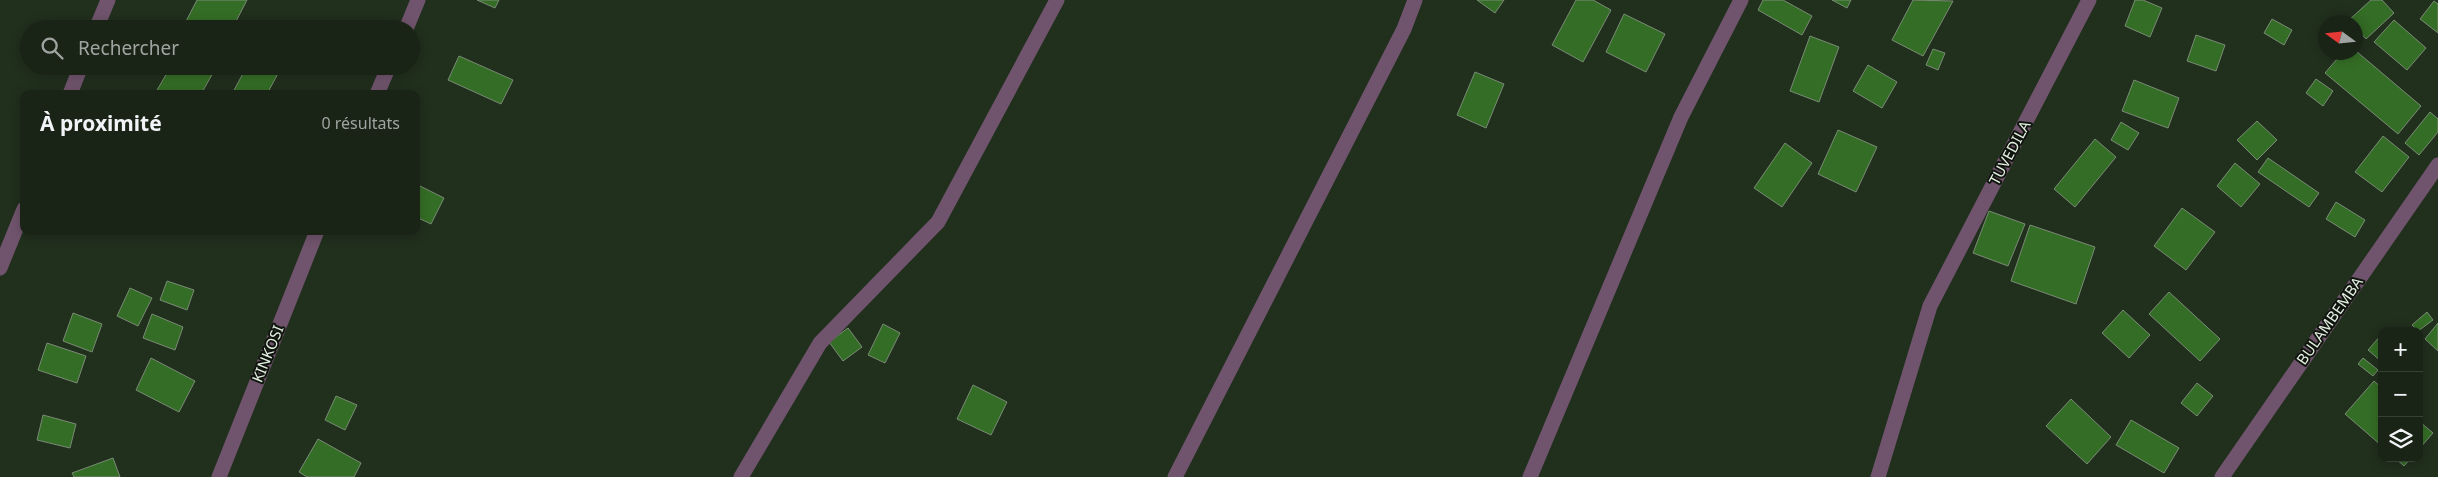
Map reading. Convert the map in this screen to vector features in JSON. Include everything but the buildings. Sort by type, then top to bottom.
[{"type":"street","points":[[100,20],[108,0]]},
{"type":"street","points":[[410,20],[418,0]]},
{"type":"street","points":[[741,477],[820,343],[938,222],[1057,0]]},
{"type":"street","points":[[1175,477],[1404,29],[1415,0]]},
{"type":"street","points":[[1530,477],[1681,117],[1741,0]]},
{"type":"street","name":"TUVEDILA","points":[[1878,477],[1930,306],[2090,0]]},
{"type":"street","points":[[72,90],[77,75]]},
{"type":"street","points":[[379,90],[385,75]]},
{"type":"street","name":"BULAMBEMBA","points":[[2222,477],[2438,165]]},
{"type":"street","points":[[0,268],[20,219]]},
{"type":"street","name":"KINKOSI","points":[[219,477],[316,235]]}]
